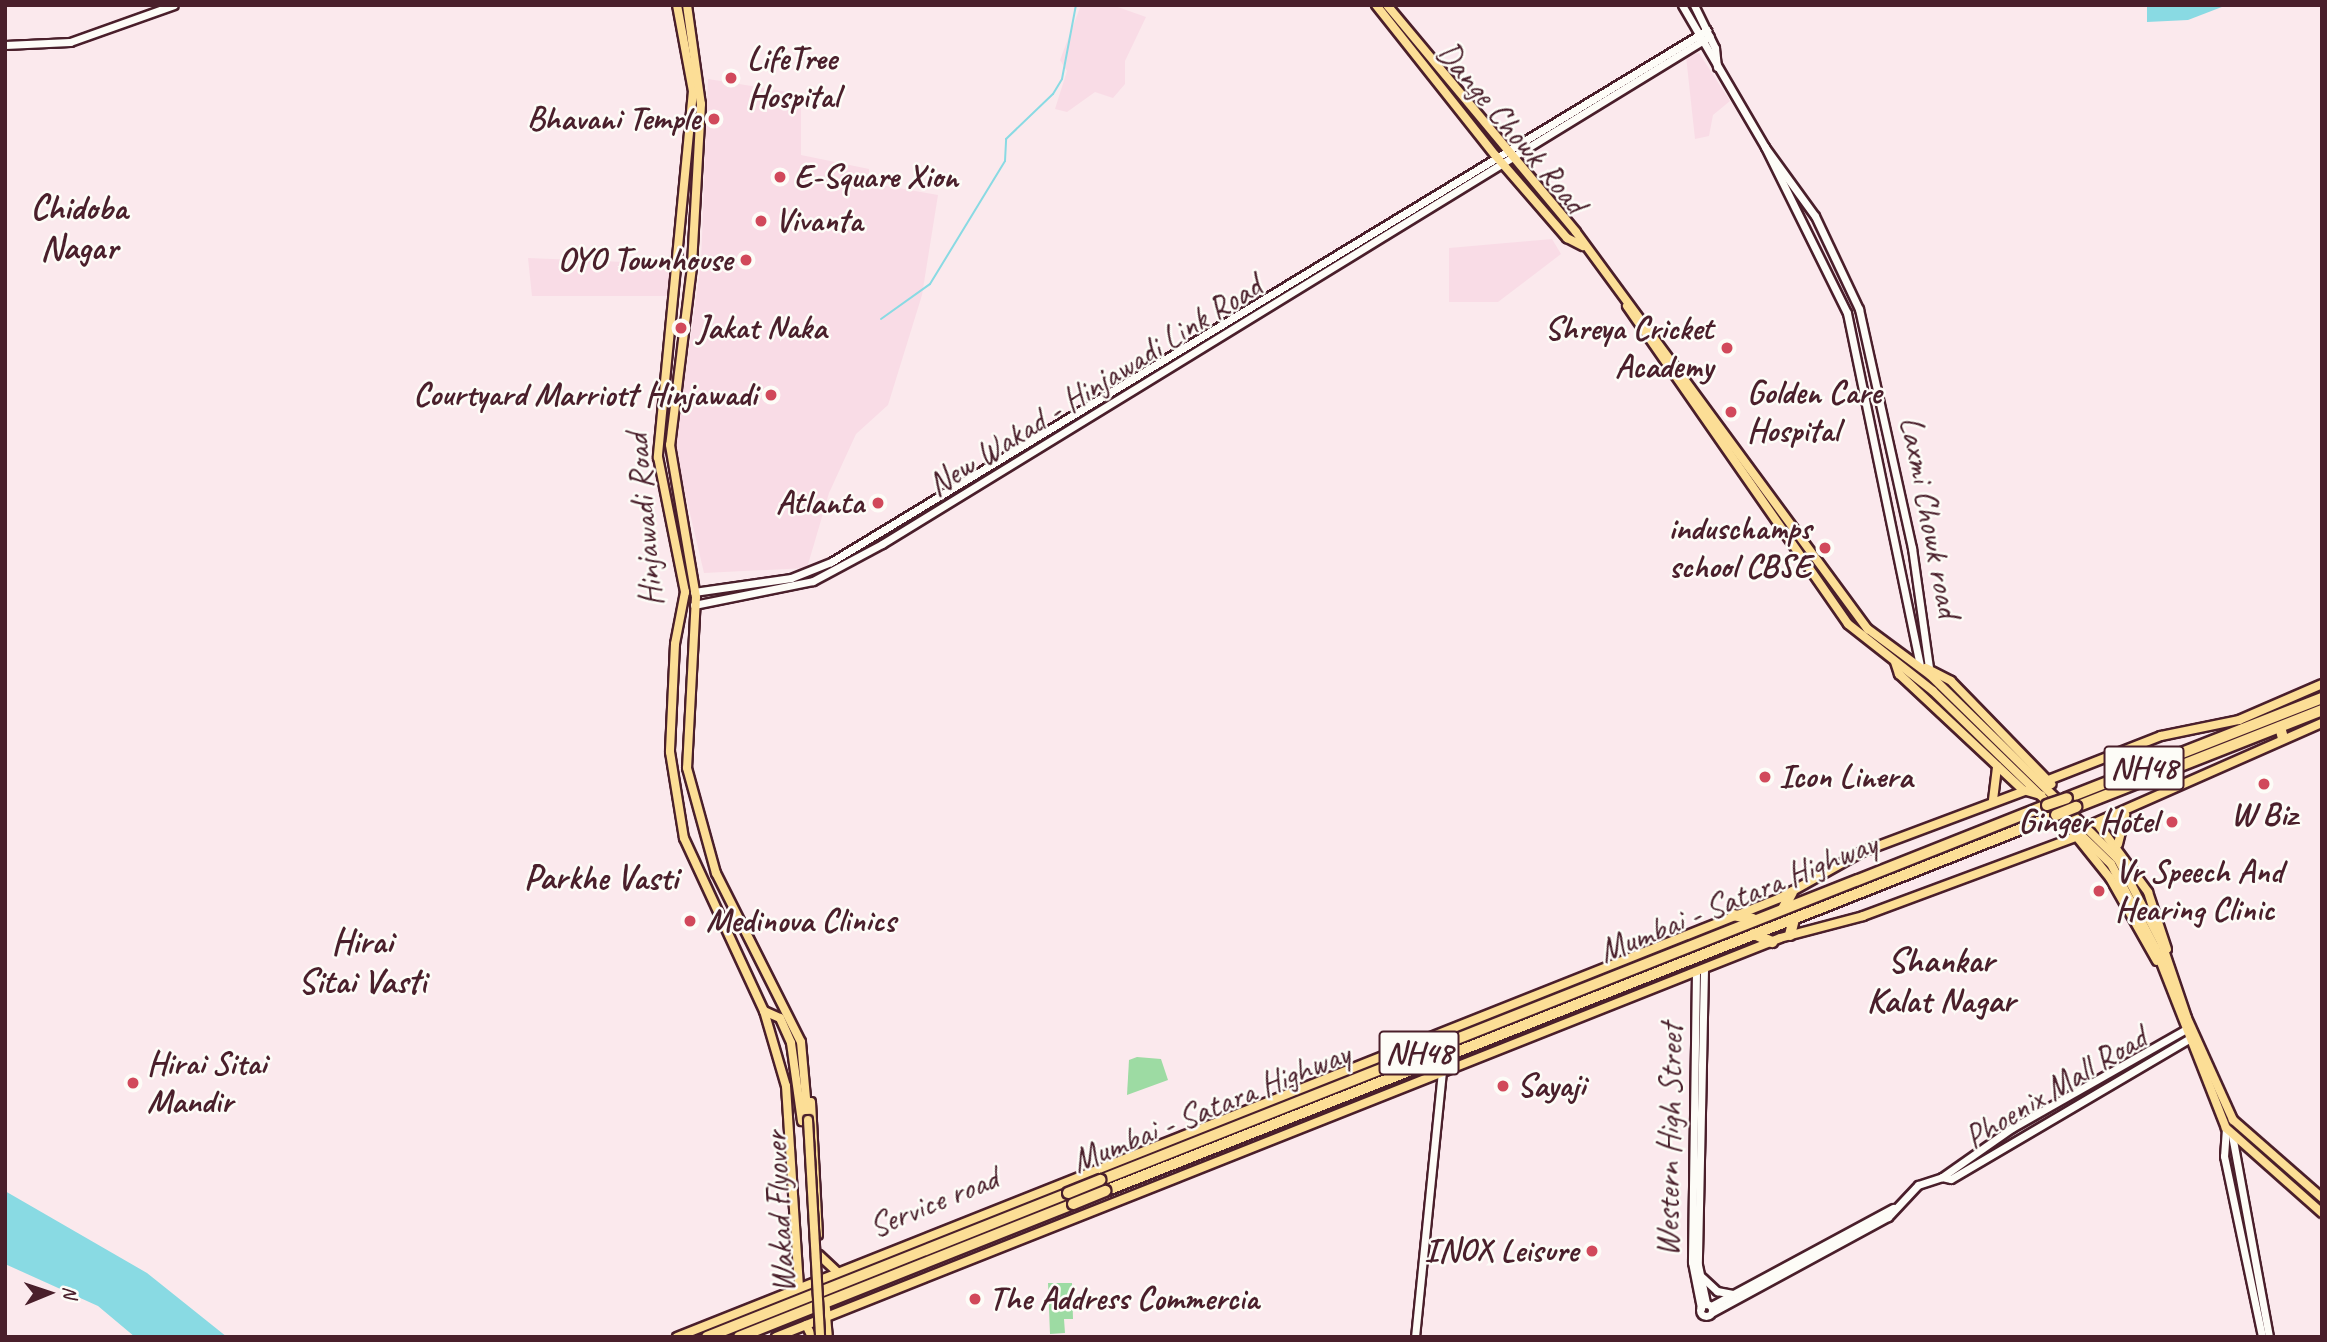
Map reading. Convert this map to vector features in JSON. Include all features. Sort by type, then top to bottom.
[{"type":"highway","name":"NH48","points":[[2047,798],[2067,797],[2322,698]]},
{"type":"highway","name":"NH48","points":[[2280,727],[2322,710]]},
{"type":"highway","name":"Mumbai - Satara Highway","points":[[739,1337],[2280,727]]},
{"type":"highway","points":[[2280,727],[2283,738]]},
{"type":"highway","name":"Mumbai - Satara Highway","points":[[707,1337],[1783,909],[2047,798]]},
{"type":"highway","points":[[1783,909],[1792,892]]},
{"type":"highway","points":[[1733,915],[1755,919]]},
{"type":"highway","points":[[1790,935],[1794,919]]},
{"type":"highway","points":[[1754,934],[1772,942]]},
{"type":"highway","points":[[824,1303],[826,1317]]},
{"type":"main road","points":[[5,45],[70,42],[174,5]]},
{"type":"main road","name":"Hinjawadi Road","points":[[677,5],[693,91],[658,457],[694,605],[686,730],[692,805],[716,873],[794,1022],[808,1093]]},
{"type":"main road","points":[[687,5],[702,92],[692,267],[670,444],[690,592]]},
{"type":"main road","name":"Dange Chowk Road","points":[[1376,5],[1389,12],[1584,247],[1858,617],[1897,658]]},
{"type":"main road","points":[[1682,5],[1700,38],[1708,33]]},
{"type":"main road","points":[[1694,5],[1708,33],[1717,67]]},
{"type":"main road","name":"Dange Chowk Road","points":[[1389,12],[1495,155],[1567,238],[1584,247]]},
{"type":"main road","name":"New Wakad - Hinjawadi Link Road","points":[[690,592],[810,573],[1407,215],[1502,163],[1700,38]]},
{"type":"main road","name":"New Wakad - Hinjawadi Link Road","points":[[694,605],[814,581],[1150,382],[1504,149],[1700,38]]},
{"type":"main road","name":"Laxmi Chowk road","points":[[1700,38],[1765,147],[1847,313],[1920,666]]},
{"type":"main road","name":"Laxmi Chowk road","points":[[1765,147],[1815,216],[1859,309],[1931,672]]},
{"type":"main road","name":"Dange Chowk Road","points":[[1627,306],[1848,624],[1897,658],[1931,672]]},
{"type":"main road","points":[[1145,374],[1150,382]]},
{"type":"main road","name":"Hinjawadi Road","points":[[690,592],[684,604],[670,717],[677,808],[693,860],[764,1010],[785,1025],[799,1084]]},
{"type":"main road","points":[[684,604],[694,605]]},
{"type":"main road","points":[[1848,624],[1858,617]]},
{"type":"main road","points":[[1897,658],[1899,674],[2023,790],[2047,798]]},
{"type":"main road","points":[[1897,658],[2047,798],[2085,825],[2124,868],[2166,956]]},
{"type":"main road","points":[[1931,672],[2051,779]]},
{"type":"main road","points":[[1931,672],[2117,873],[2158,962],[2229,1131],[2269,1337]]},
{"type":"main road","points":[[2051,779],[2161,736],[2239,720],[2322,684]]},
{"type":"main road","points":[[2085,825],[2125,815],[2283,738],[2322,723]]},
{"type":"main road","points":[[1993,800],[1997,763]]},
{"type":"main road","points":[[2047,798],[2051,779]]},
{"type":"main road","name":"Service road","points":[[677,1337],[820,1277],[1792,892],[1862,852],[1993,800],[2024,791]]},
{"type":"main road","points":[[677,808],[692,805]]},
{"type":"main road","points":[[2119,848],[2117,830],[2125,815]]},
{"type":"main road","points":[[2067,820],[2074,838],[2110,877],[2158,962]]},
{"type":"main road","points":[[2097,823],[2119,848],[2156,909],[2166,956],[2188,1032],[2233,1120],[2322,1198]]},
{"type":"main road","name":"Service road","points":[[776,1337],[1110,1202],[1790,935],[1863,916],[2074,838]]},
{"type":"main road","points":[[2158,962],[2166,956]]},
{"type":"main road","name":"Western High Street","points":[[1700,970],[1696,1200],[1692,1265],[1708,1308]]},
{"type":"main road","points":[[764,1010],[789,1107],[799,1287]]},
{"type":"main road","name":"Phoenix Mall Road","points":[[1942,1177],[2188,1032]]},
{"type":"main road","name":"Phoenix Mall Road","points":[[1942,1177],[1962,1173],[2188,1032]]},
{"type":"main road","points":[[1415,1337],[1442,1071]]},
{"type":"main road","name":"Wakad Flyover","points":[[799,1084],[805,1120],[816,1337]]},
{"type":"main road","points":[[808,1093],[820,1277]]},
{"type":"main road","name":"Wakad Flyover","points":[[805,1120],[808,1093]]},
{"type":"main road","points":[[2229,1131],[2322,1213]]},
{"type":"main road","points":[[2229,1131],[2224,1156],[2262,1337]]},
{"type":"main road","points":[[1089,1170],[1085,1177],[1095,1208]]},
{"type":"main road","points":[[1708,1308],[1766,1280],[1806,1254],[1893,1208],[1918,1185],[1942,1177]]},
{"type":"main road","name":"Western High Street","points":[[1696,1200],[1699,1274],[1708,1308]]},
{"type":"main road","points":[[1708,1308],[1888,1217],[1893,1208]]},
{"type":"main road","points":[[819,1255],[836,1271]]},
{"type":"main road","points":[[1699,1274],[1717,1291],[1734,1294]]},
{"type":"main road","points":[[826,1317],[828,1337]]},
{"type":"main road","points":[[806,1325],[816,1337]]},
{"type":"shaded area","points":[[1081,5],[1112,5],[1146,17],[1125,61],[1125,84],[1113,98],[1095,92],[1067,112],[1055,109],[1067,71],[1060,60]]},
{"type":"shaded area","points":[[1699,53],[1730,101],[1713,115],[1709,136],[1695,139],[1686,56]]},
{"type":"shaded area","points":[[708,79],[801,94],[801,155],[869,169],[869,183],[938,195],[922,295],[888,405],[856,434],[829,493],[807,568],[704,573],[675,450],[701,263]]},
{"type":"shaded area","points":[[1552,239],[1561,254],[1498,302],[1449,302],[1449,248]]},
{"type":"shaded area","points":[[528,258],[673,264],[669,296],[532,296]]},
{"type":"green space","points":[[1137,1057],[1161,1059],[1168,1080],[1127,1095],[1129,1060]]},
{"type":"green space","points":[[1048,1283],[1072,1283],[1073,1319],[1064,1319],[1065,1333],[1050,1334]]},
{"type":"water","points":[[2147,5],[2227,5],[2188,20],[2147,22]]},
{"type":"water","points":[[5,1191],[147,1273],[227,1337],[135,1337],[98,1306],[5,1264]]},
{"type":"waterway","points":[[881,319],[930,284],[1005,161],[1006,139],[1053,94],[1062,79],[1076,5]]},
{"type":"place","name":"LifeTree Hospital","points":[[731,78]]},
{"type":"place","name":"Bhavani Temple","points":[[714,119]]},
{"type":"place","name":"E-Square Xion","points":[[780,177]]},
{"type":"place","name":"Vivanta","points":[[761,221]]},
{"type":"place","name":"OYO Townhouse","points":[[746,260]]},
{"type":"place","name":"Jakat Naka","points":[[681,328]]},
{"type":"place","name":"Shreya Cricket Academy","points":[[1727,348]]},
{"type":"place","name":"Courtyard Marriott Hinjawadi","points":[[771,395]]},
{"type":"place","name":"Golden Care Hospital","points":[[1731,412]]},
{"type":"place","name":"Atlanta","points":[[878,503]]},
{"type":"place","name":"induschamps school CBSE","points":[[1825,548]]},
{"type":"place","name":"Icon Linera","points":[[1765,777]]},
{"type":"place","name":"W Biz","points":[[2264,784]]},
{"type":"place","name":"Ginger Hotel","points":[[2172,822]]},
{"type":"place","name":"Vr Speech And Hearing Clinic","points":[[2099,891]]},
{"type":"place","name":"Medinova Clinics","points":[[690,921]]},
{"type":"place","name":"Hirai Sitai Mandir","points":[[133,1083]]},
{"type":"place","name":"Sayaji","points":[[1503,1086]]},
{"type":"place","name":"INOX Leisure","points":[[1592,1251]]},
{"type":"place","name":"The Address Commercia","points":[[975,1299]]},
{"type":"district","name":"Chidoba Nagar","points":[[79,228]]},
{"type":"district","name":"Parkhe Vasti","points":[[601,878]]},
{"type":"district","name":"Hirai Sitai Vasti","points":[[362,962]]},
{"type":"district","name":"Shankar Kalat Nagar","points":[[1941,981]]}]
